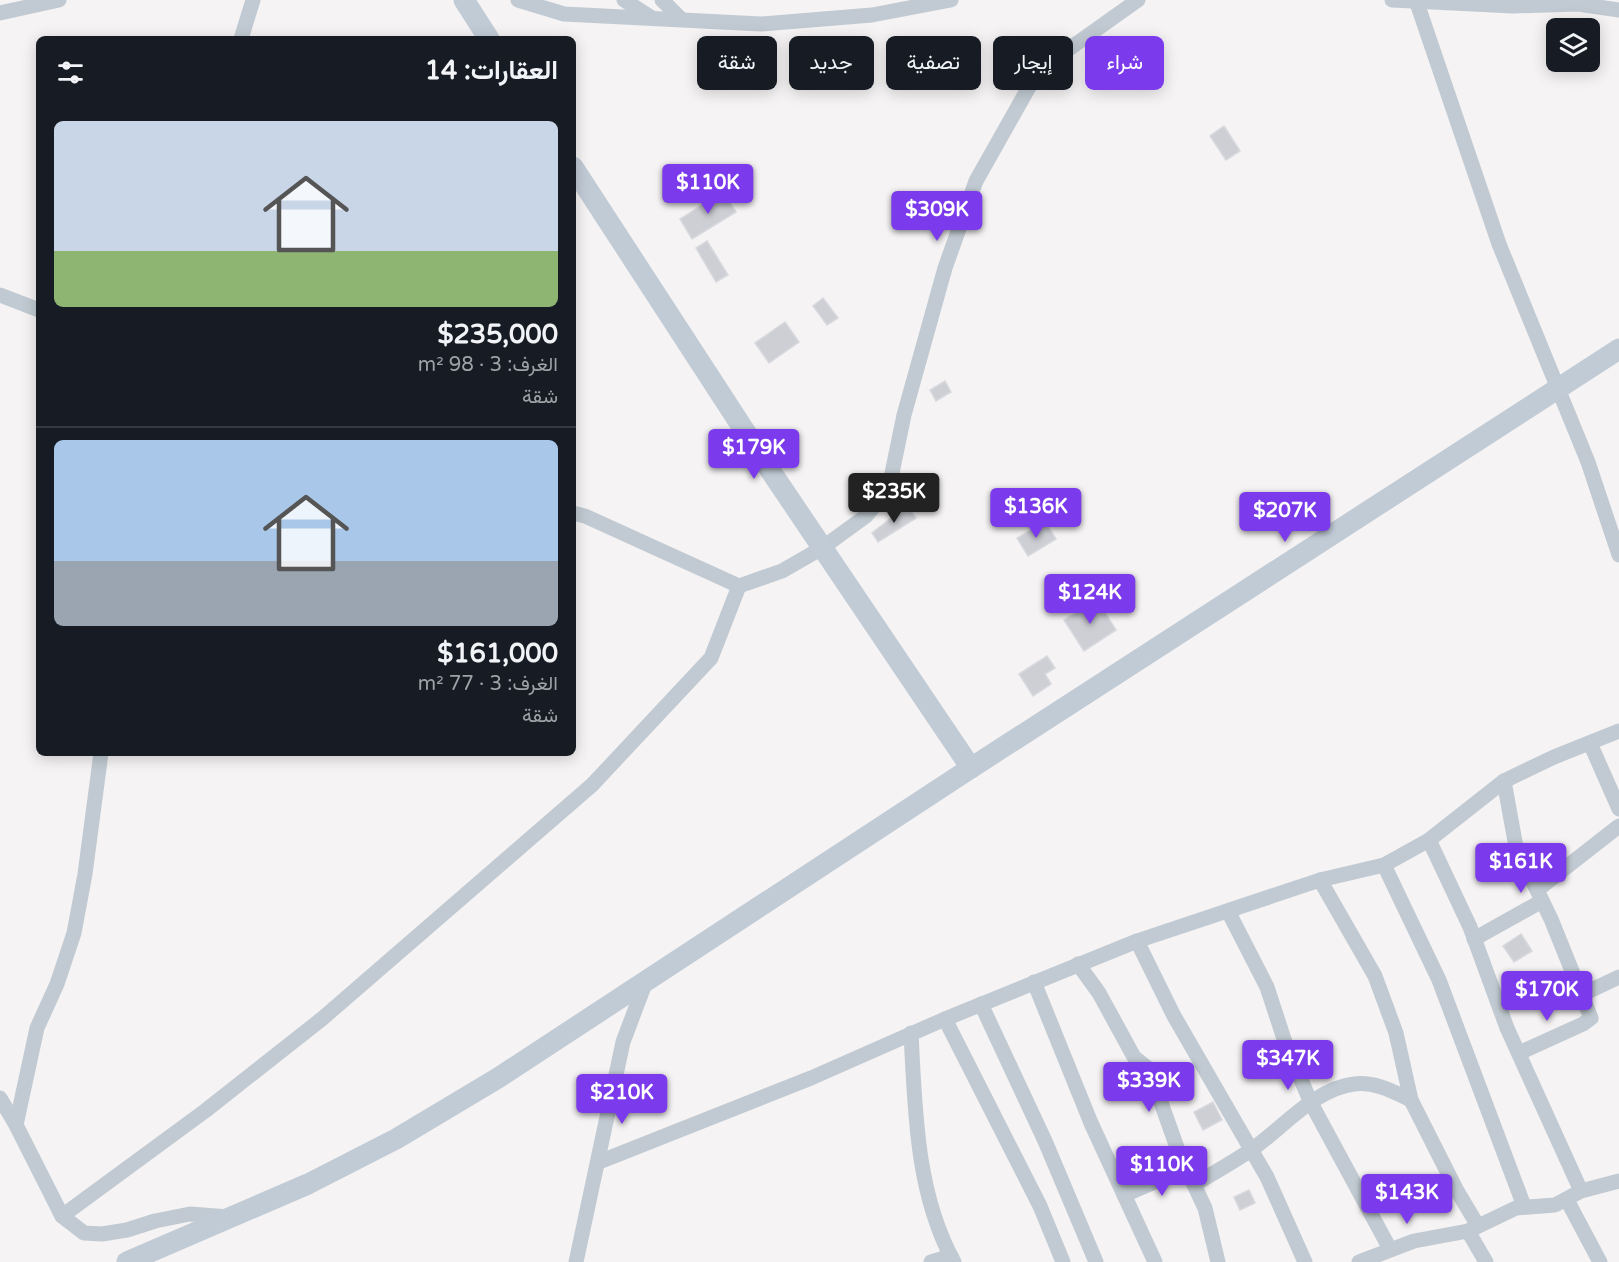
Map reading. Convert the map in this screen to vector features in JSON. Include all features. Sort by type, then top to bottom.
[{"type":"main road","points":[[464,0],[487,36]]},
{"type":"main road","points":[[576,172],[822,548],[971,768]]},
{"type":"main road","points":[[127,1262],[308,1184],[396,1139],[498,1078],[971,768],[1619,349]]},
{"type":"street","points":[[0,13],[59,0]]},
{"type":"street","points":[[242,36],[253,0]]},
{"type":"street","points":[[518,0],[564,14],[761,24],[872,15],[951,0]]},
{"type":"street","points":[[624,0],[653,18]]},
{"type":"street","points":[[662,0],[681,19]]},
{"type":"street","points":[[576,514],[739,586],[782,571],[822,548],[866,516],[881,498],[891,478],[910,393],[945,268],[976,181],[1038,71],[1138,0]]},
{"type":"street","points":[[1392,0],[1513,6],[1578,4],[1619,10]]},
{"type":"street","points":[[1416,1],[1499,244],[1588,462],[1619,555]]},
{"type":"street","points":[[0,295],[36,309]]},
{"type":"street","points":[[62,1216],[205,1111],[323,1018],[592,785],[711,658],[739,586]]},
{"type":"street","points":[[600,1162],[811,1078],[911,1033],[1137,941],[1320,880],[1384,864],[1429,840],[1504,781],[1619,731]]},
{"type":"street","points":[[1590,743],[1619,809]]},
{"type":"street","points":[[16,1125],[37,1028],[57,984],[74,933],[85,874],[101,756]]},
{"type":"street","points":[[1504,781],[1513,837],[1583,994],[1591,1018],[1589,1021],[1519,1053]]},
{"type":"street","points":[[1474,939],[1540,896],[1619,826]]},
{"type":"street","points":[[1429,840],[1474,939],[1519,1053],[1581,1191]]},
{"type":"street","points":[[1384,864],[1439,980],[1524,1206]]},
{"type":"street","points":[[1320,880],[1382,990],[1396,1033],[1411,1100],[1473,1228],[1486,1262]]},
{"type":"street","points":[[1228,911],[1267,987],[1288,1049],[1311,1103],[1387,1255]]},
{"type":"street","points":[[1137,941],[1174,1016],[1267,1177],[1305,1262]]},
{"type":"street","points":[[1078,964],[1100,993],[1134,1058],[1149,1069],[1205,1208],[1218,1262]]},
{"type":"street","points":[[1583,994],[1619,977]]},
{"type":"street","points":[[576,1262],[600,1162],[608,1109],[623,1041],[646,981]]},
{"type":"street","points":[[1034,982],[1124,1195],[1155,1262]]},
{"type":"street","points":[[981,1004],[1045,1141],[1096,1262]]},
{"type":"street","points":[[945,1019],[1040,1206],[1064,1262]]},
{"type":"street","points":[[911,1033],[918,1141],[932,1208],[952,1259],[931,1262]]},
{"type":"street","points":[[1195,1184],[1251,1150],[1311,1103],[1342,1087],[1355,1083],[1385,1088],[1411,1100]]},
{"type":"street","points":[[0,1098],[62,1216],[84,1233],[102,1234],[190,1214],[229,1217]]},
{"type":"street","points":[[1124,1195],[1187,1168]]},
{"type":"street","points":[[1359,1262],[1387,1255],[1423,1238],[1473,1228],[1524,1206],[1555,1205],[1581,1191],[1619,1181]]},
{"type":"street","points":[[1567,1200],[1600,1262]]},
{"type":"building","points":[[1224,126],[1240,151],[1226,160],[1210,136]]},
{"type":"building","points":[[723,192],[736,212],[692,239],[680,219]]},
{"type":"building","points":[[707,241],[728,275],[716,282],[696,248]]},
{"type":"building","points":[[823,298],[838,318],[827,325],[813,306]]},
{"type":"building","points":[[785,322],[799,342],[769,363],[755,343]]},
{"type":"building","points":[[945,381],[951,392],[936,401],[930,390]]},
{"type":"building","points":[[907,506],[916,518],[878,542],[872,533]]},
{"type":"building","points":[[1045,522],[1056,539],[1028,556],[1017,538]]},
{"type":"building","points":[[1097,600],[1116,630],[1084,651],[1064,620]]},
{"type":"building","points":[[1047,656],[1055,668],[1045,674],[1051,684],[1033,696],[1019,674]]},
{"type":"building","points":[[1521,934],[1532,951],[1514,962],[1503,946]]},
{"type":"building","points":[[1213,1102],[1222,1120],[1203,1130],[1194,1112]]},
{"type":"building","points":[[1249,1190],[1255,1203],[1240,1210],[1234,1197]]}]
